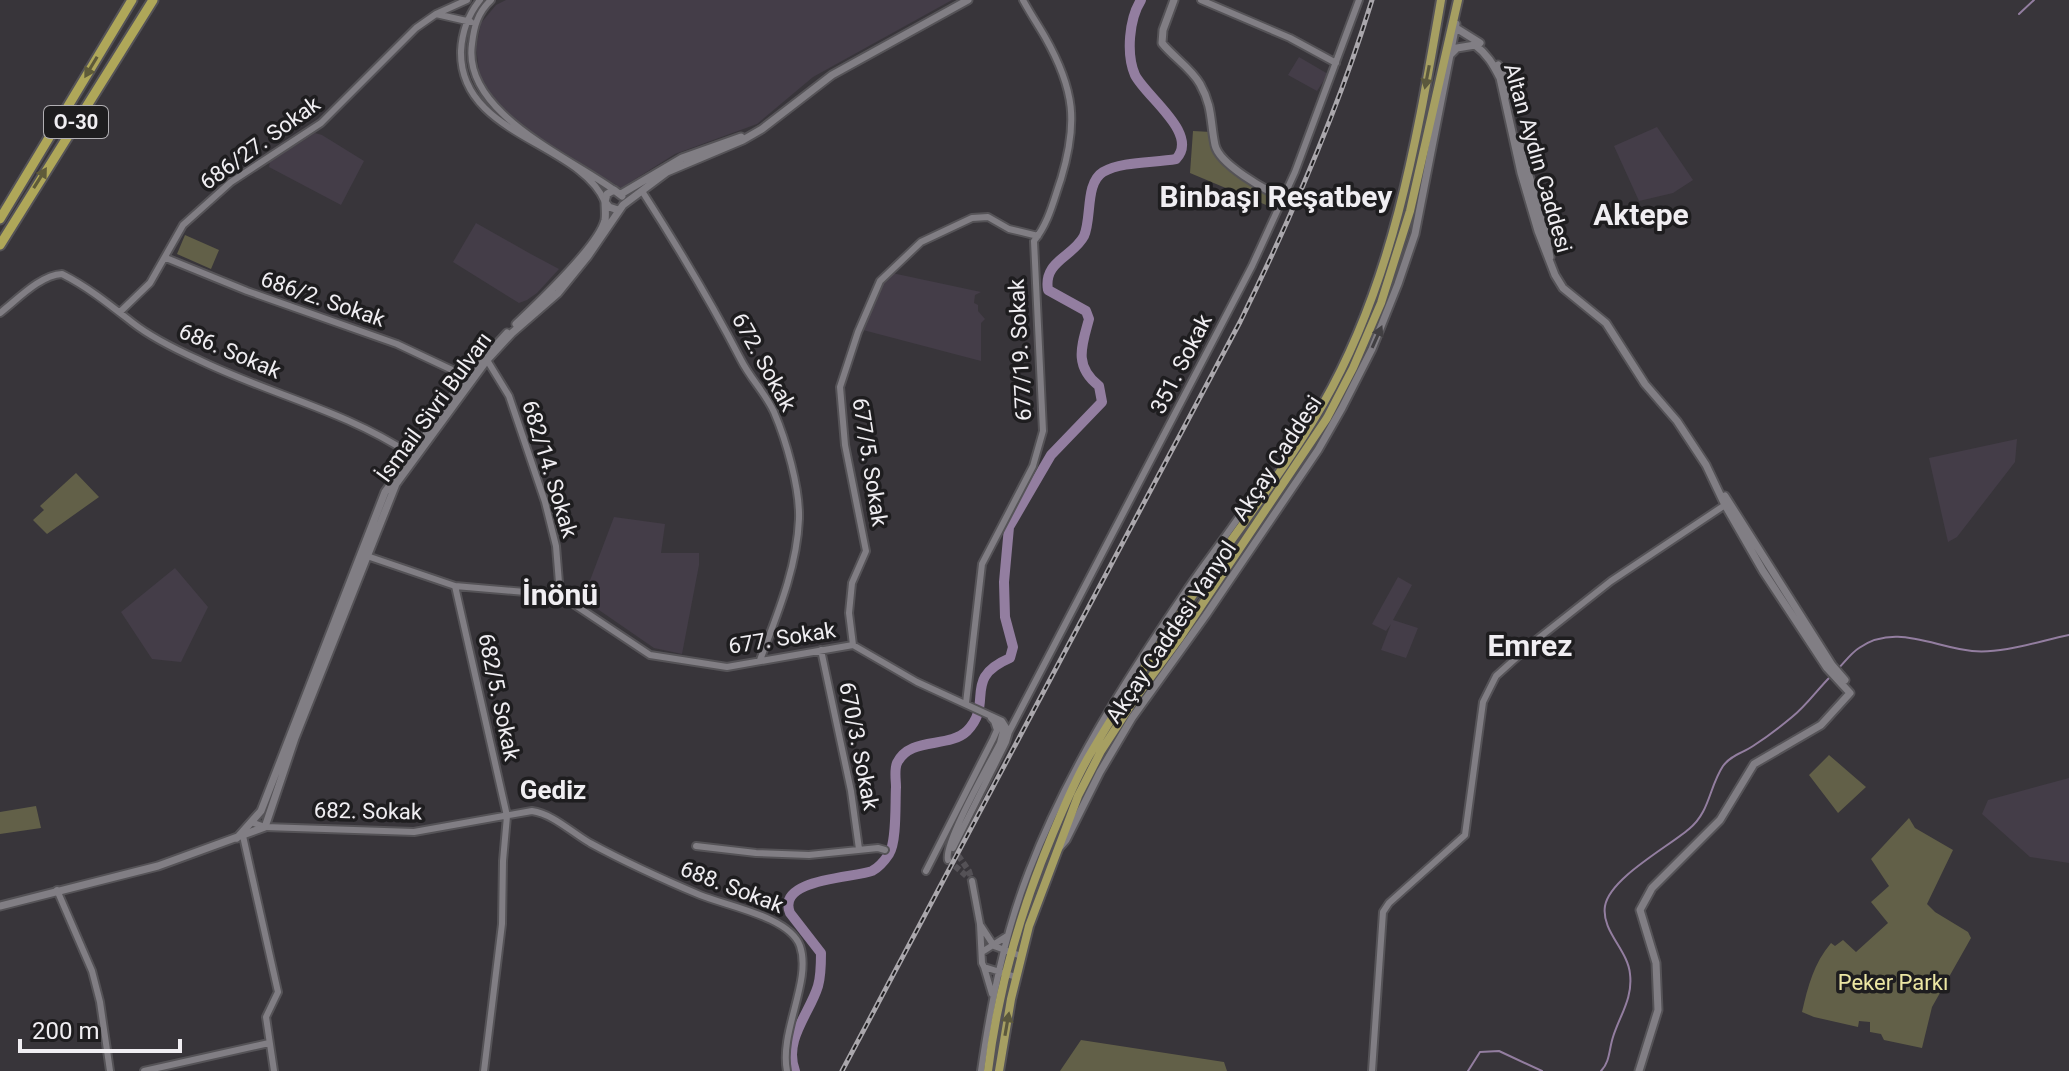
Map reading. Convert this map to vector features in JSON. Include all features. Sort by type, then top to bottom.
[{"type":"highway","name":"O-30","points":[[0,219],[132,0]]},
{"type":"highway","name":"O-30","points":[[0,245],[153,0]]},
{"type":"highway","name":"Akçay Caddesi","points":[[1034,894],[1062,811],[1090,753],[1251,507],[1266,492],[1323,404],[1376,291],[1404,190],[1441,0]]},
{"type":"highway","name":"Akçay Caddesi","points":[[1034,894],[1101,751],[1134,700],[1183,638],[1327,418],[1353,368],[1381,303],[1410,211],[1458,0]]},
{"type":"highway","points":[[988,1071],[1002,973],[1034,894]]},
{"type":"highway","points":[[999,1071],[1016,977],[1012,952]]},
{"type":"main road","name":"İsmail Sivri Bulvarı","points":[[0,906],[130,874],[265,827],[295,738],[396,484],[487,360],[512,333],[558,293],[588,256],[620,208],[667,172],[743,140],[832,75],[968,0]]},
{"type":"main road","points":[[1174,0],[1163,30],[1162,43],[1200,85],[1212,113],[1215,147],[1220,157],[1263,189],[1283,198]]},
{"type":"main road","points":[[1456,28],[1458,0]]},
{"type":"main road","name":"Akçay Caddesi Yanyol","points":[[1183,638],[1195,629],[1328,433],[1382,327],[1415,234],[1456,28]]},
{"type":"main road","name":"Altan Aydın Caddesi","points":[[1456,28],[1477,41],[1494,58],[1504,76],[1529,181],[1548,242],[1551,267]]},
{"type":"main road","name":"Altan Aydın Caddesi","points":[[1451,55],[1457,48],[1475,45],[1494,64],[1500,78],[1521,173],[1551,267]]},
{"type":"main road","name":"İsmail Sivri Bulvarı","points":[[617,192],[682,158],[762,129]]},
{"type":"main road","points":[[617,192],[620,208],[609,207],[605,202],[607,194],[617,192]]},
{"type":"main road","name":"İsmail Sivri Bulvarı","points":[[239,838],[261,811],[277,774],[385,492],[467,377],[496,342],[565,276],[592,242],[605,220],[605,202]]},
{"type":"main road","points":[[1551,267],[1563,288],[1606,323],[1645,384],[1677,421],[1829,666]]},
{"type":"main road","points":[[1639,1071],[1658,1010],[1656,963],[1640,910],[1652,888],[1720,820],[1754,764],[1821,725],[1850,693],[1849,685],[1829,666],[1763,571],[1725,505],[1720,490]]},
{"type":"main road","points":[[1170,629],[1183,638]]},
{"type":"street","points":[[463,19],[480,4],[491,0]]},
{"type":"street","name":"677/19. Sokak","points":[[969,704],[982,564],[1033,466],[1043,431],[1034,241],[1053,207],[1070,154],[1073,124],[1061,67],[1023,0]]},
{"type":"street","points":[[1201,0],[1290,38],[1336,63]]},
{"type":"street","name":"351. Sokak","points":[[953,848],[1096,561],[1149,468],[1252,266],[1283,198],[1359,0]]},
{"type":"street","points":[[480,4],[464,1],[461,59],[468,81],[482,104],[518,135],[585,174],[598,186],[605,202]]},
{"type":"street","name":"686/27. Sokak","points":[[120,312],[150,283],[183,225],[231,182],[321,123],[416,28],[464,1]]},
{"type":"street","points":[[480,4],[470,52],[477,83],[488,99],[521,129],[617,192]]},
{"type":"street","points":[[436,14],[475,24]]},
{"type":"street","name":"672. Sokak","points":[[642,191],[700,282],[753,382],[773,409],[789,458],[799,514],[797,534],[787,585],[760,660]]},
{"type":"street","name":"677/5. Sokak","points":[[853,645],[849,613],[852,583],[866,551],[845,445],[840,387],[858,332],[880,281],[921,242],[972,218],[988,217],[1009,229],[1038,236]]},
{"type":"street","name":"686/2. Sokak","points":[[166,258],[244,290],[397,344],[467,377]]},
{"type":"street","name":"686. Sokak","points":[[0,313],[44,281],[62,274],[99,295],[146,332],[198,360],[259,387],[361,424],[410,454]]},
{"type":"street","name":"682/14. Sokak","points":[[487,360],[509,396],[545,502],[556,546],[560,595]]},
{"type":"street","points":[[1372,1071],[1383,912],[1389,903],[1465,835],[1483,702],[1492,681],[1535,641],[1611,581],[1725,505]]},
{"type":"street","points":[[982,952],[1007,936],[1034,859],[1073,776],[1110,710],[1172,613],[1251,507],[1261,519],[1259,536]]},
{"type":"street","name":"677. Sokak","points":[[367,556],[455,586],[560,595],[650,655],[727,667],[853,645],[917,682],[982,711]]},
{"type":"street","name":"682/5. Sokak","points":[[455,586],[507,816],[502,924],[484,1071]]},
{"type":"street","points":[[1170,629],[1172,613]]},
{"type":"street","name":"670/3. Sokak","points":[[821,650],[851,791],[859,849]]},
{"type":"street","points":[[982,711],[1002,721],[1009,732]]},
{"type":"street","points":[[948,860],[946,852],[954,832],[1000,743],[1003,731],[982,711]]},
{"type":"street","points":[[926,871],[993,739],[997,730],[994,721]]},
{"type":"street","name":"682. Sokak","points":[[251,822],[265,827],[414,832],[532,811]]},
{"type":"street","name":"688. Sokak","points":[[532,811],[544,813],[593,844],[661,878],[784,925],[798,941],[804,959],[785,1053],[787,1071]]},
{"type":"street","points":[[239,838],[278,992],[266,1017],[274,1071]]},
{"type":"street","points":[[696,846],[809,855],[859,849],[885,850]]},
{"type":"street","points":[[972,881],[980,924],[980,958],[993,998]]},
{"type":"street","points":[[57,890],[92,971],[110,1071]]},
{"type":"street","points":[[980,924],[994,946],[1012,952]]},
{"type":"street","points":[[1007,936],[1012,952]]},
{"type":"street","points":[[984,967],[1016,977]]},
{"type":"street","points":[[981,1071],[993,998],[1002,973]]},
{"type":"street","points":[[144,1071],[269,1043]]},
{"type":"shaded area","points":[[506,0],[952,0],[813,77],[757,124],[675,154],[621,188],[524,128],[495,101],[480,77],[476,48],[481,23],[496,5]]},
{"type":"shaded area","points":[[1299,57],[1328,74],[1317,91],[1288,75]]},
{"type":"shaded area","points":[[1657,127],[1693,180],[1673,193],[1639,201],[1614,146]]},
{"type":"shaded area","points":[[315,133],[364,161],[341,205],[269,167],[270,162]]},
{"type":"shaded area","points":[[476,223],[559,269],[537,293],[519,303],[453,262]]},
{"type":"shaded area","points":[[892,273],[981,292],[975,295],[974,303],[985,319],[981,323],[981,361],[863,330],[880,284]]},
{"type":"shaded area","points":[[2017,439],[2015,462],[1957,537],[1948,542],[1929,458]]},
{"type":"shaded area","points":[[614,517],[665,524],[661,553],[699,553],[682,654],[654,648],[583,599]]},
{"type":"shaded area","points":[[175,568],[208,607],[181,662],[152,659],[121,612]]},
{"type":"shaded area","points":[[1398,577],[1412,585],[1393,620],[1418,628],[1406,658],[1381,650],[1391,624],[1386,631],[1372,624]]},
{"type":"shaded area","points":[[2069,778],[2069,863],[2030,857],[1982,814],[1988,800]]},
{"type":"green space","points":[[1193,131],[1211,132],[1217,156],[1272,199],[1273,208],[1190,173]]},
{"type":"green space","points":[[185,235],[219,250],[211,269],[177,254]]},
{"type":"green space","points":[[76,473],[99,497],[47,534],[33,520],[44,510],[40,506]]},
{"type":"green space","points":[[1829,755],[1866,787],[1838,813],[1809,775]]},
{"type":"green space","points":[[36,806],[41,828],[0,834],[0,812]]},
{"type":"green space","name":"Peker Parkı","points":[[1909,818],[1915,828],[1953,850],[1927,904],[1968,932],[1971,938],[1932,1007],[1922,1048],[1884,1040],[1881,1034],[1870,1032],[1870,1022],[1859,1021],[1858,1027],[1802,1012],[1816,967],[1831,943],[1835,946],[1843,940],[1856,952],[1888,923],[1871,902],[1889,886],[1871,859]]},
{"type":"green space","points":[[1081,1040],[1224,1062],[1227,1071],[1060,1071]]},
{"type":"waterway","points":[[795,1071],[792,1048],[818,986],[821,953],[790,913],[789,901],[805,886],[872,871],[879,866],[892,848],[897,763],[911,749],[959,736],[975,720],[982,683],[995,666],[1010,658],[1013,647],[1005,617],[1004,582],[1009,527],[1051,455],[1102,402],[1099,386],[1085,371],[1083,363],[1082,346],[1089,319],[1086,311],[1048,290],[1048,280],[1054,266],[1084,236],[1091,192],[1097,177],[1119,166],[1176,159],[1182,149],[1176,127],[1141,84],[1132,67],[1131,27],[1141,0]]},
{"type":"waterway","points":[[2019,14],[2034,0]]},
{"type":"waterway","points":[[1837,670],[1859,648],[1886,637],[1984,651],[2008,649],[2069,635]]},
{"type":"waterway","points":[[1601,1071],[1628,999],[1630,983],[1625,957],[1607,924],[1605,906],[1609,895],[1628,874],[1696,822],[1726,762],[1787,721],[1830,677]]},
{"type":"waterway","points":[[1468,1071],[1480,1052],[1499,1051],[1542,1071]]},
{"type":"tunnel","points":[[953,848],[972,881]]},
{"type":"tunnel","points":[[948,860],[972,881]]},
{"type":"railway","points":[[842,1071],[1240,322],[1312,164],[1372,0]]},
{"type":"district","name":"Binbaşı Reşatbey","points":[[1276,196]]},
{"type":"district","name":"Aktepe","points":[[1641,214]]},
{"type":"district","name":"İnönü","points":[[560,594]]},
{"type":"district","name":"Emrez","points":[[1530,645]]},
{"type":"district","name":"Gediz","points":[[553,790]]}]
